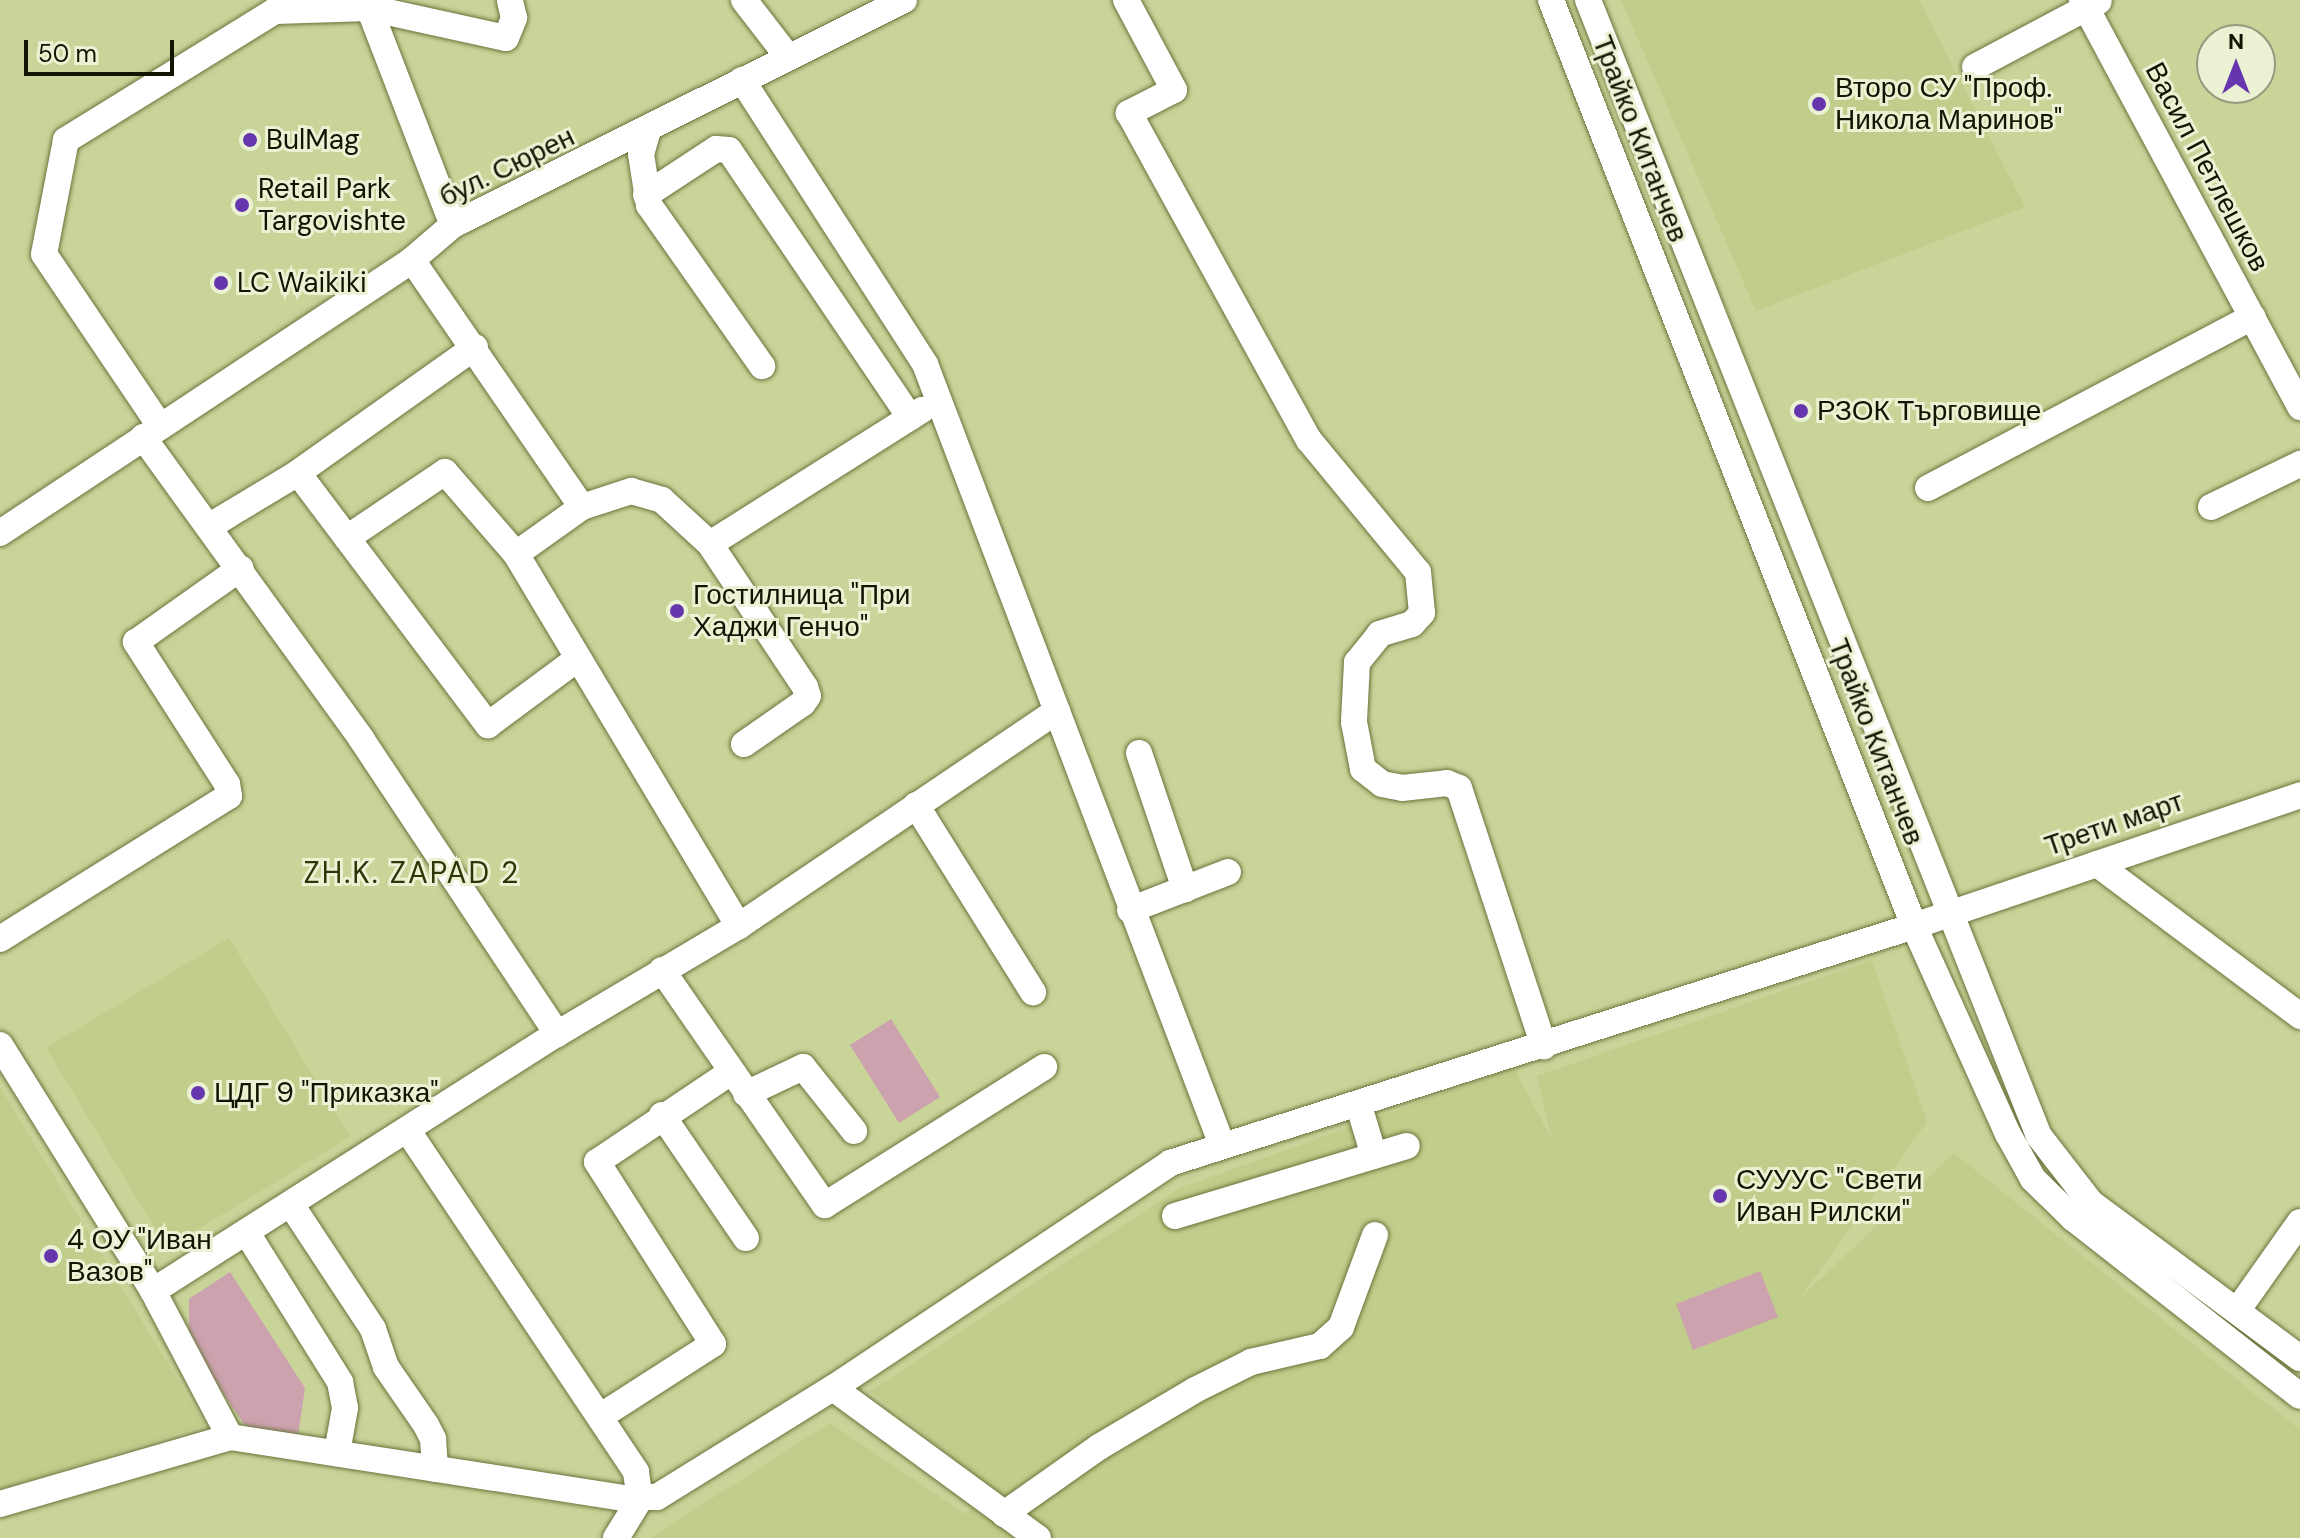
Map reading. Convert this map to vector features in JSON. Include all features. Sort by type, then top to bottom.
[{"type":"street","points":[[510,0],[514,18],[506,38],[367,4],[275,11],[66,140],[44,254],[210,526],[557,1034]]},
{"type":"street","points":[[744,0],[788,57]]},
{"type":"street","name":"бул. Сюрен","points":[[0,533],[412,260],[453,225],[904,0]]},
{"type":"street","points":[[1126,0],[1174,90],[1129,113],[1309,440],[1418,572],[1422,613],[1412,624],[1380,634],[1357,662],[1354,722],[1363,769],[1382,784],[1402,788],[1447,783],[1459,788],[1544,1046]]},
{"type":"street","name":"Трайко Китанчев","points":[[1551,0],[1914,926],[2033,1179],[2073,1218],[2300,1396]]},
{"type":"street","name":"Трайко Китанчев","points":[[1588,0],[1948,914],[2030,1116],[2053,1160],[2091,1203],[2300,1358]]},
{"type":"street","points":[[1975,67],[2090,3]]},
{"type":"street","name":"Васил Петлешков","points":[[2090,3],[2300,407]]},
{"type":"street","points":[[367,4],[453,225]]},
{"type":"street","points":[[742,80],[925,364],[1130,910],[1222,1145]]},
{"type":"street","points":[[648,130],[641,154],[646,195],[762,366]]},
{"type":"street","points":[[646,195],[716,149],[729,150],[910,417]]},
{"type":"street","points":[[412,260],[475,347],[582,507]]},
{"type":"street","points":[[1928,488],[2253,317]]},
{"type":"street","points":[[210,526],[298,473],[475,347]]},
{"type":"street","points":[[710,544],[939,400]]},
{"type":"street","points":[[2211,507],[2300,464]]},
{"type":"street","points":[[347,538],[445,472],[516,554],[576,660],[739,926]]},
{"type":"street","points":[[298,473],[488,725],[576,660]]},
{"type":"street","points":[[516,554],[582,507],[631,491],[662,500],[710,544],[808,696],[744,744]]},
{"type":"street","points":[[0,939],[229,796],[227,784],[136,642],[241,568]]},
{"type":"street","points":[[153,1291],[292,1206],[557,1034],[739,926],[1057,711]]},
{"type":"street","points":[[1139,753],[1185,889]]},
{"type":"street","name":"Трети март","points":[[640,1499],[670,1491],[833,1388],[1134,1182],[1222,1145],[1359,1106],[1914,926],[2300,795]]},
{"type":"street","points":[[916,805],[1033,992]]},
{"type":"street","points":[[2097,864],[2119,885],[2300,1016]]},
{"type":"street","points":[[1130,910],[1228,872]]},
{"type":"street","points":[[662,970],[825,1205],[1044,1067]]},
{"type":"street","points":[[0,1045],[153,1291],[230,1437]]},
{"type":"street","points":[[601,1416],[713,1344],[597,1162],[662,1115],[738,1083],[803,1067],[854,1131]]},
{"type":"street","points":[[1359,1106],[1374,1156]]},
{"type":"street","points":[[662,1115],[746,1238]]},
{"type":"street","points":[[408,1131],[636,1472],[640,1499],[616,1538]]},
{"type":"street","points":[[1175,1216],[1407,1146]]},
{"type":"street","points":[[292,1206],[373,1329],[386,1367],[426,1425],[433,1439],[435,1469]]},
{"type":"street","points":[[2237,1311],[2300,1222]]},
{"type":"street","points":[[247,1233],[340,1382],[345,1408],[337,1453]]},
{"type":"street","points":[[1004,1514],[1099,1447],[1195,1390],[1251,1362],[1320,1346],[1341,1327],[1375,1235]]},
{"type":"street","points":[[833,1388],[1038,1538]]},
{"type":"street","points":[[0,1504],[230,1437],[640,1499]]},
{"type":"shaded area","name":"Второ СУ \"Проф. Никола Маринов\"","points":[[1621,0],[1919,0],[2025,207],[1756,311]]},
{"type":"shaded area","name":"ЦДГ 9 \"Приказка\"","points":[[229,938],[350,1137],[167,1248],[46,1048]]},
{"type":"shaded area","points":[[1872,960],[1927,1122],[1800,1298],[1954,1153],[2300,1430],[2300,1538],[650,1538],[830,1423],[966,1514],[994,1491],[870,1391],[1178,1189],[1514,1068],[1552,1140],[1537,1076]]},
{"type":"shaded area","points":[[891,1019],[940,1097],[899,1123],[850,1045]]},
{"type":"shaded area","name":"4 ОУ \"Иван Вазов\"","points":[[0,1087],[205,1425],[0,1489]]},
{"type":"shaded area","points":[[1760,1271],[1778,1317],[1693,1350],[1676,1304]]},
{"type":"shaded area","points":[[230,1272],[305,1388],[298,1436],[259,1434],[244,1424],[189,1343],[189,1299]]},
{"type":"place","name":"Второ СУ \"Проф. Никола Маринов\"","points":[[1819,104]]},
{"type":"place","name":"BulMag","points":[[250,140]]},
{"type":"place","name":"Retail Park Targovishte","points":[[242,205]]},
{"type":"place","name":"LC Waikiki","points":[[221,283]]},
{"type":"place","name":"РЗОК Търговище","points":[[1801,411]]},
{"type":"place","name":"Гостилница \"При Хаджи Генчо\"","points":[[677,611]]},
{"type":"place","name":"ЦДГ 9 \"Приказка\"","points":[[198,1093]]},
{"type":"place","name":"СУУУС \"Свети Иван Рилски\"","points":[[1720,1196]]},
{"type":"place","name":"4 ОУ \"Иван Вазов\"","points":[[51,1256]]},
{"type":"district","name":"ZH.K. ZAPAD 2","points":[[412,873]]}]
